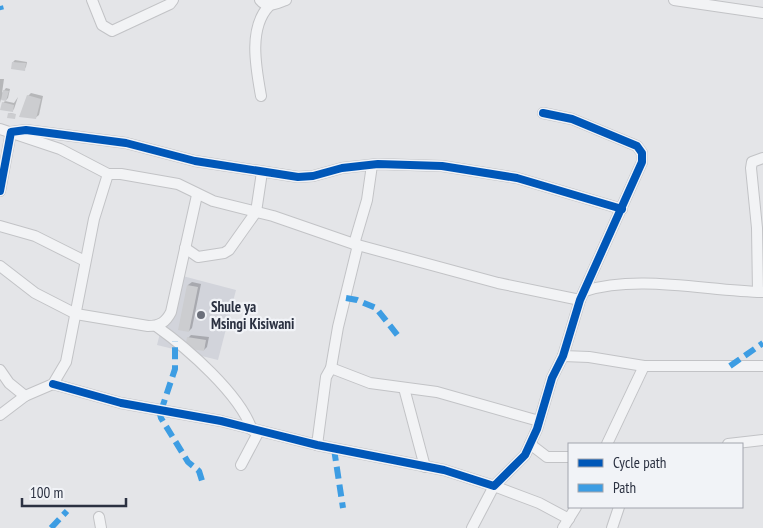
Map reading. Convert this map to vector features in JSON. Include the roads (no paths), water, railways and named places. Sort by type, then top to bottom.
[{"type":"street","points":[[92,0],[102,25],[112,31],[170,4],[173,0]]},
{"type":"street","points":[[260,0],[264,5],[270,6]]},
{"type":"street","points":[[260,96],[256,55],[261,14],[270,6],[286,0]]},
{"type":"street","points":[[674,0],[763,13]]},
{"type":"street","points":[[472,528],[494,486],[521,462],[530,444],[552,378],[563,356],[582,295],[642,162],[641,150],[637,146],[572,119],[543,113]]},
{"type":"street","points":[[0,129],[60,149],[108,174],[121,174],[178,184],[192,190],[197,195],[213,201],[273,216],[356,245],[498,283],[582,295],[613,284],[761,292],[751,168],[752,162],[763,158]]},
{"type":"street","points":[[11,132],[26,130],[126,143],[195,161],[298,177],[313,176],[342,168],[372,165],[442,166],[517,178],[622,209]]},
{"type":"street","points":[[0,191],[11,132]]},
{"type":"street","points":[[317,446],[326,377],[331,368],[367,200],[372,165]]},
{"type":"street","points":[[185,248],[198,256],[224,253],[234,244],[256,212],[262,172]]},
{"type":"street","points":[[0,415],[25,396],[53,384],[66,362],[94,219],[108,174]]},
{"type":"street","points":[[156,326],[167,319],[171,312],[197,195]]},
{"type":"street","points":[[0,226],[35,236],[85,261]]},
{"type":"street","points":[[0,266],[35,293],[76,314],[156,326],[198,360],[234,396],[255,430]]},
{"type":"street","points":[[563,356],[589,357],[644,366],[763,366]]},
{"type":"street","points":[[607,443],[644,366]]},
{"type":"street","points":[[331,368],[370,383],[436,392],[539,421]]},
{"type":"street","points":[[0,370],[9,383],[25,396]]},
{"type":"street","points":[[53,384],[121,403],[221,421],[317,446],[444,470],[540,503],[569,519]]},
{"type":"street","points":[[404,388],[425,467]]},
{"type":"street","points":[[241,465],[255,430]]},
{"type":"street","points":[[737,443],[763,440]]},
{"type":"street","points":[[530,444],[547,457],[568,457]]},
{"type":"street","points":[[563,528],[575,508]]},
{"type":"street","points":[[612,528],[619,508]]},
{"type":"street","points":[[98,517],[101,528]]},
{"type":"place","name":"Shule ya Msingi Kisiwani","points":[[201,315]]}]
